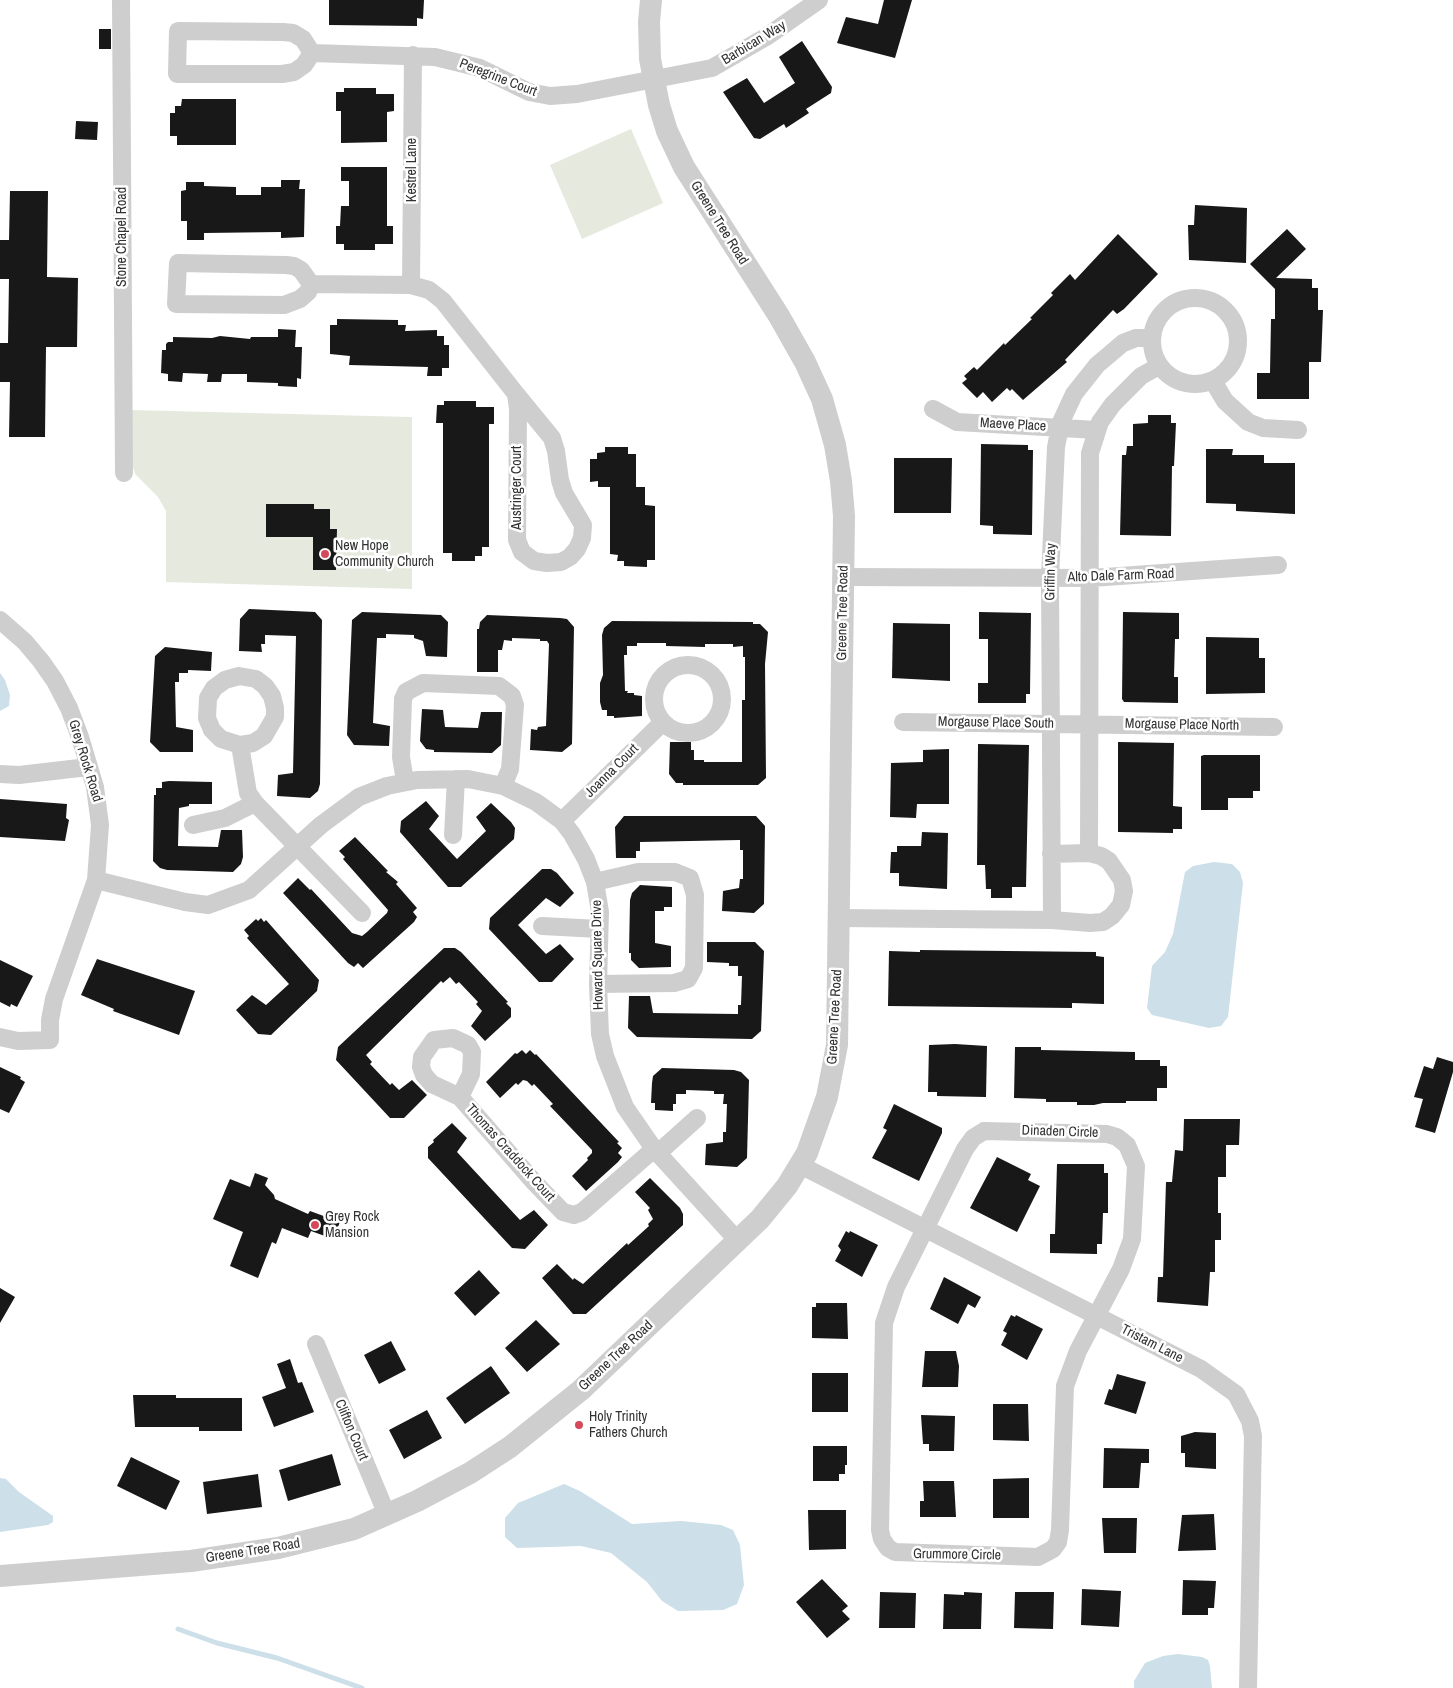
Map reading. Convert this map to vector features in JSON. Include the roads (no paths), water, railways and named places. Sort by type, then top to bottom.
[{"type":"street","name":"Stone Chapel Road","points":[[121,0],[124,473]]},
{"type":"street","name":"Greene Tree Road","points":[[0,1576],[97,1570],[238,1555],[312,1541],[354,1529],[470,1473],[543,1422],[581,1390],[738,1241],[787,1186],[800,1165],[820,1120],[832,1074],[837,1045],[844,576],[844,516],[841,481],[835,445],[822,399],[805,362],[779,316],[684,167],[667,131],[654,80],[649,31],[651,0]]},
{"type":"street","name":"Barbican Way","points":[[654,80],[712,68],[731,59],[819,0]]},
{"type":"street","points":[[178,31],[293,33],[303,39],[312,53],[304,65],[288,74],[176,74],[178,31]]},
{"type":"street","name":"Peregrine Court","points":[[312,53],[413,54],[461,62],[480,68],[529,92],[550,96],[577,94],[654,80]]},
{"type":"street","name":"Kestrel Lane","points":[[411,285],[413,54]]},
{"type":"street","points":[[178,263],[294,266],[308,277],[312,284],[308,292],[300,299],[284,305],[176,304],[178,263]]},
{"type":"street","name":"Austringer Court","points":[[312,284],[411,285],[429,290],[443,301],[552,438],[564,492],[583,526],[582,538],[577,549],[570,557],[561,562],[547,563],[534,561],[522,552],[517,540],[518,409],[516,394]]},
{"type":"street","points":[[1198,297],[1220,305],[1230,314],[1236,324],[1238,348],[1233,363],[1225,373],[1213,381],[1191,385],[1178,381],[1159,366],[1152,350],[1152,338],[1156,321],[1173,303],[1198,297]]},
{"type":"street","name":"Griffin Way","points":[[1052,920],[1050,578],[1054,478],[1060,428],[1074,394],[1097,365],[1123,343],[1136,338],[1152,338]]},
{"type":"street","points":[[1089,853],[1090,453],[1097,430],[1113,404],[1141,376],[1159,366]]},
{"type":"street","points":[[1213,381],[1225,401],[1248,422],[1263,428],[1298,430]]},
{"type":"street","name":"Maeve Place","points":[[933,409],[957,422],[1097,430]]},
{"type":"street","name":"Alto Dale Farm Road","points":[[844,576],[1091,578],[1278,565]]},
{"type":"street","name":"Grey Rock Road","points":[[0,620],[26,642],[55,681],[80,737],[99,806],[100,825],[96,880],[54,999],[50,1020],[50,1040],[18,1041],[0,1037]]},
{"type":"street","points":[[404,781],[401,758],[403,699],[406,692],[423,683],[499,686],[512,696],[515,705],[510,769],[503,786]]},
{"type":"street","name":"Joanna Court","points":[[562,821],[663,722]]},
{"type":"street","name":"Morgause Place South","points":[[903,722],[1090,724]]},
{"type":"street","name":"Morgause Place North","points":[[1090,724],[1274,726]]},
{"type":"street","points":[[240,745],[248,793],[255,803],[362,913]]},
{"type":"street","points":[[0,774],[19,774],[88,767]]},
{"type":"street","points":[[453,834],[456,779]]},
{"type":"street","name":"Howard Square Drive","points":[[96,880],[185,902],[208,905],[249,890],[321,825],[359,798],[377,789],[404,781],[456,779],[503,786],[536,802],[562,821],[579,845],[595,882],[598,899],[599,929],[598,984],[600,1034],[604,1056],[625,1108],[634,1124],[656,1151],[738,1241]]},
{"type":"street","points":[[192,825],[225,818],[255,803]]},
{"type":"street","points":[[838,918],[1052,920],[1090,923],[1103,922],[1112,916],[1121,905],[1124,891],[1122,880],[1117,870],[1101,856],[1089,853],[1051,854]]},
{"type":"street","points":[[595,882],[638,872],[675,872],[690,878],[695,895],[694,968],[688,978],[674,983],[598,984]]},
{"type":"street","points":[[542,926],[599,929]]},
{"type":"street","name":"Thomas Craddock Court","points":[[460,1097],[534,1182],[563,1212],[574,1215],[582,1212],[656,1151]]},
{"type":"street","points":[[656,1151],[697,1118]]},
{"type":"street","name":"Dinaden Circle","points":[[925,1229],[965,1149],[973,1138],[984,1131],[1106,1134],[1117,1137],[1127,1145],[1136,1166],[1132,1239],[1128,1255],[1096,1316]]},
{"type":"street","name":"Tristam Lane","points":[[800,1165],[1201,1369],[1236,1394],[1250,1420],[1253,1436],[1248,1688]]},
{"type":"street","name":"Grummore Circle","points":[[925,1229],[896,1287],[884,1323],[880,1530],[882,1540],[888,1548],[895,1552],[1038,1557],[1053,1550],[1058,1542],[1060,1530],[1065,1386],[1078,1351],[1096,1316]]},
{"type":"street","name":"Clifton Court","points":[[316,1344],[386,1515]]},
{"type":"waterway","points":[[178,1629],[217,1643],[277,1658],[362,1688]]},
{"type":"place","name":"New Hope Community Church","points":[[325,554]]},
{"type":"place","name":"Grey Rock Mansion","points":[[315,1225]]},
{"type":"place","name":"Holy Trinity Fathers Church","points":[[579,1425]]}]
